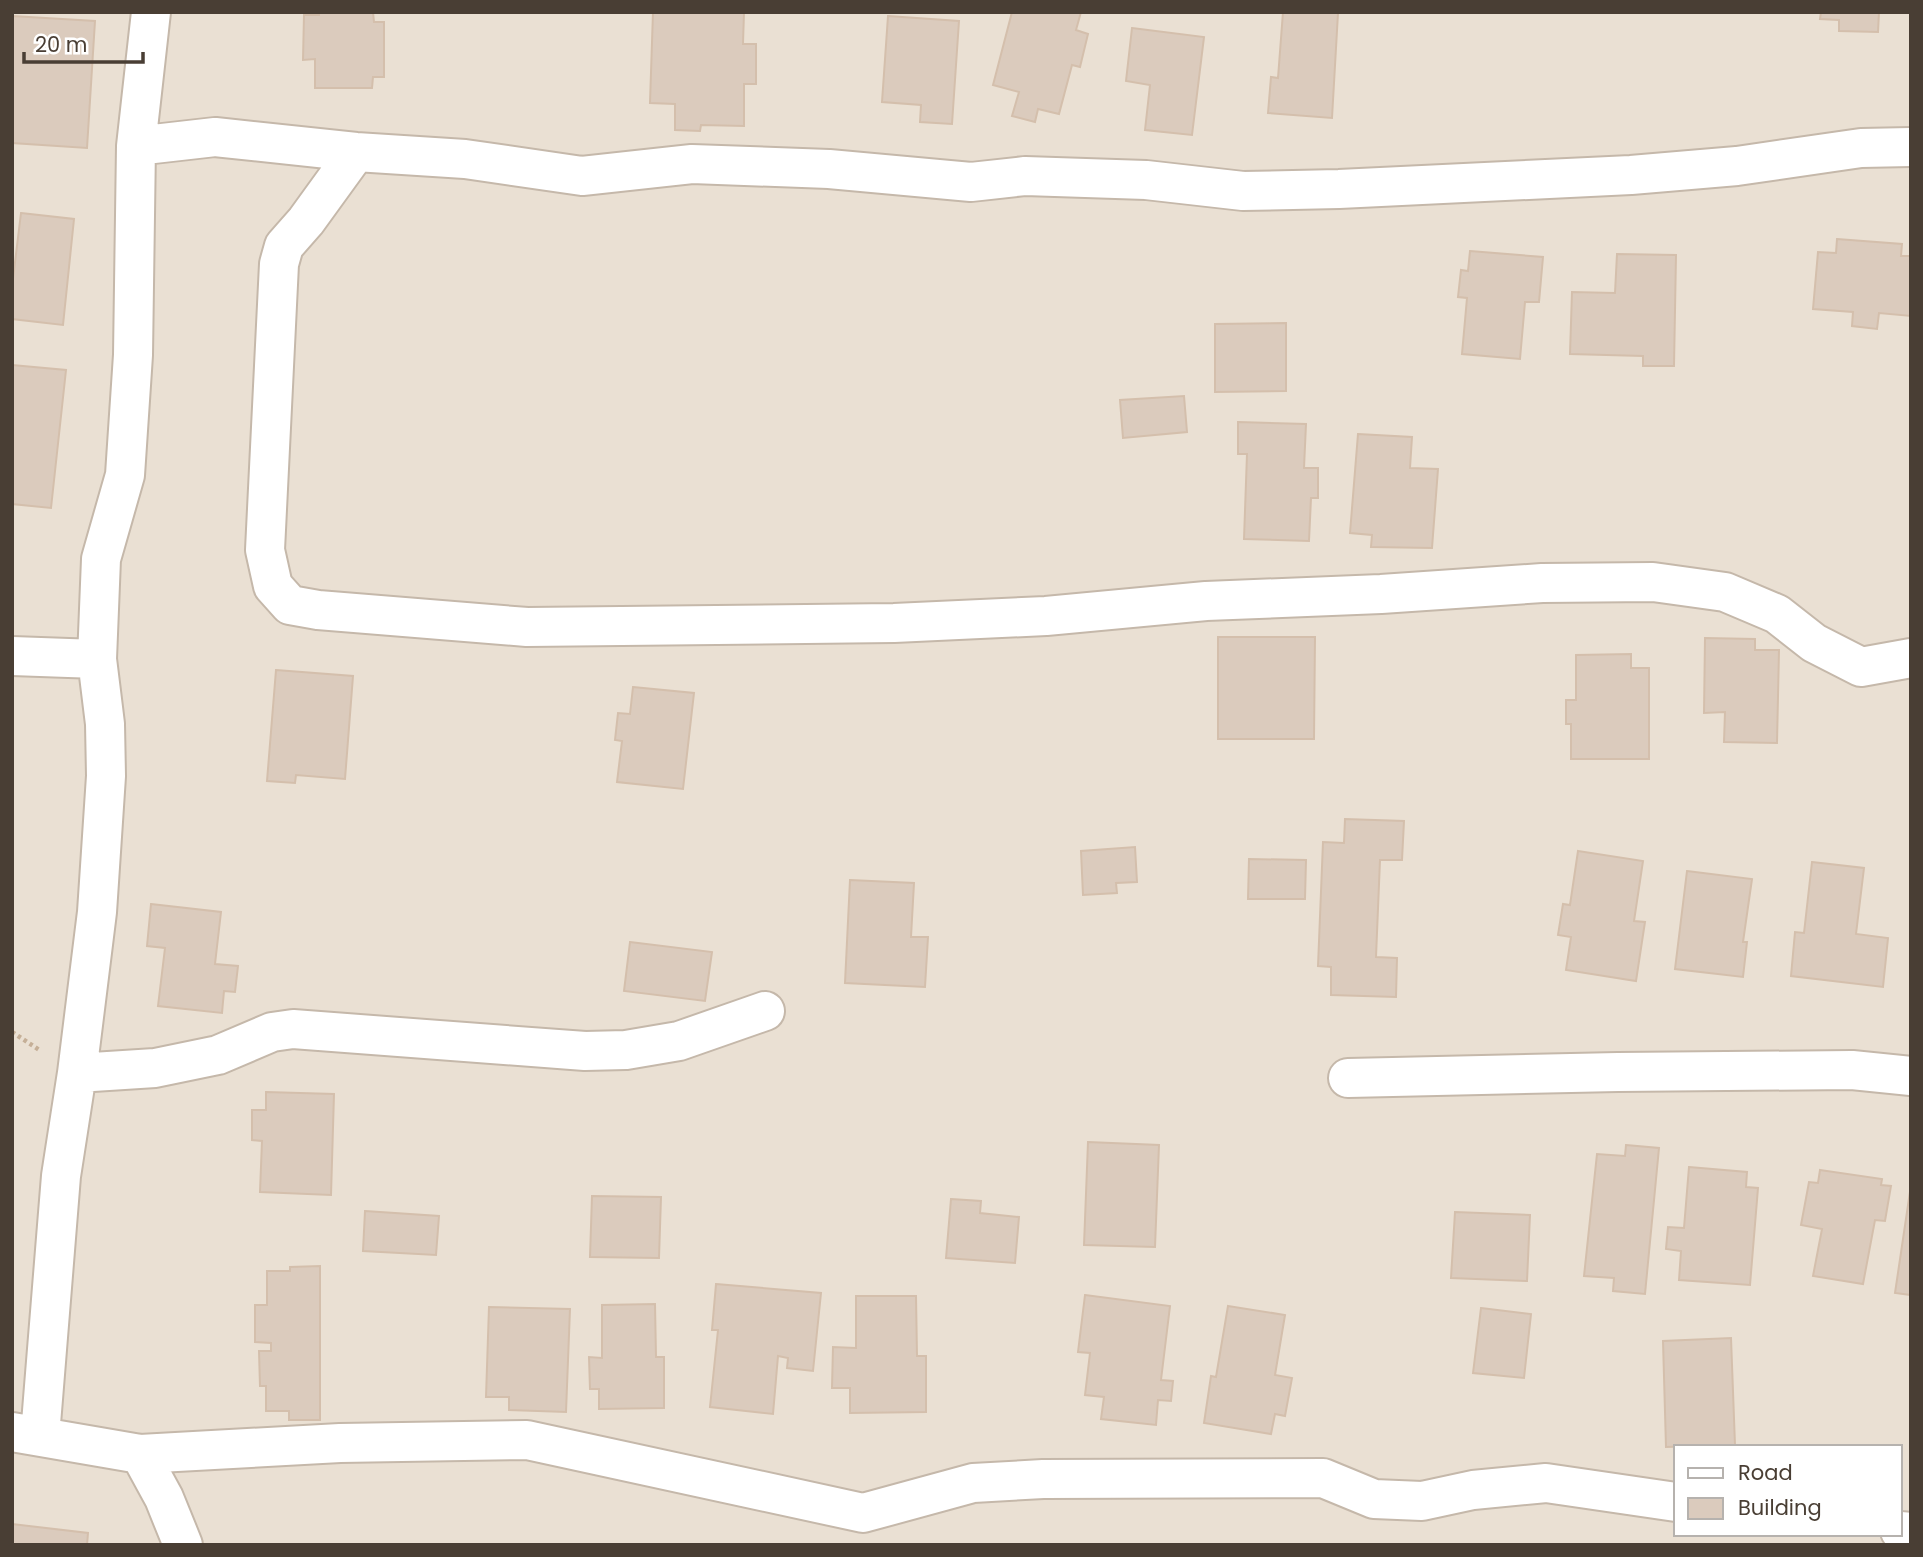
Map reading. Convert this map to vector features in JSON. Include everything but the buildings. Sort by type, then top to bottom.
[{"type":"street","points":[[151,12],[136,146],[133,355],[125,475],[101,559],[97,659],[105,723],[106,776],[97,912],[26,1434],[140,1454],[340,1443],[527,1440],[863,1513],[973,1483],[1043,1479],[1322,1478],[1374,1499],[1422,1501],[1473,1490],[1546,1483],[1674,1502]]},
{"type":"street","points":[[136,146],[215,137],[356,152],[465,159],[582,176],[692,164],[829,169],[971,182],[1025,176],[1146,180],[1243,191],[1631,175],[1737,166],[1861,148],[1911,147]]},
{"type":"street","points":[[356,152],[306,221],[284,246],[279,264],[265,550],[273,586],[290,605],[318,610],[527,627],[894,622],[1046,617],[1206,601],[1381,594],[1542,583],[1653,582],[1725,592],[1777,614],[1814,643],[1861,667],[1911,658]]},
{"type":"street","points":[[12,656],[97,659]]},
{"type":"street","points":[[77,1073],[155,1068],[218,1055],[272,1032],[293,1029],[585,1051],[626,1050],[679,1041],[765,1011]]},
{"type":"street","points":[[1348,1078],[1852,1070],[1911,1076]]},
{"type":"street","points":[[140,1454],[164,1498],[183,1545]]},
{"type":"shaded area","points":[[12,12],[1911,12],[1911,1545],[12,1545]]}]
